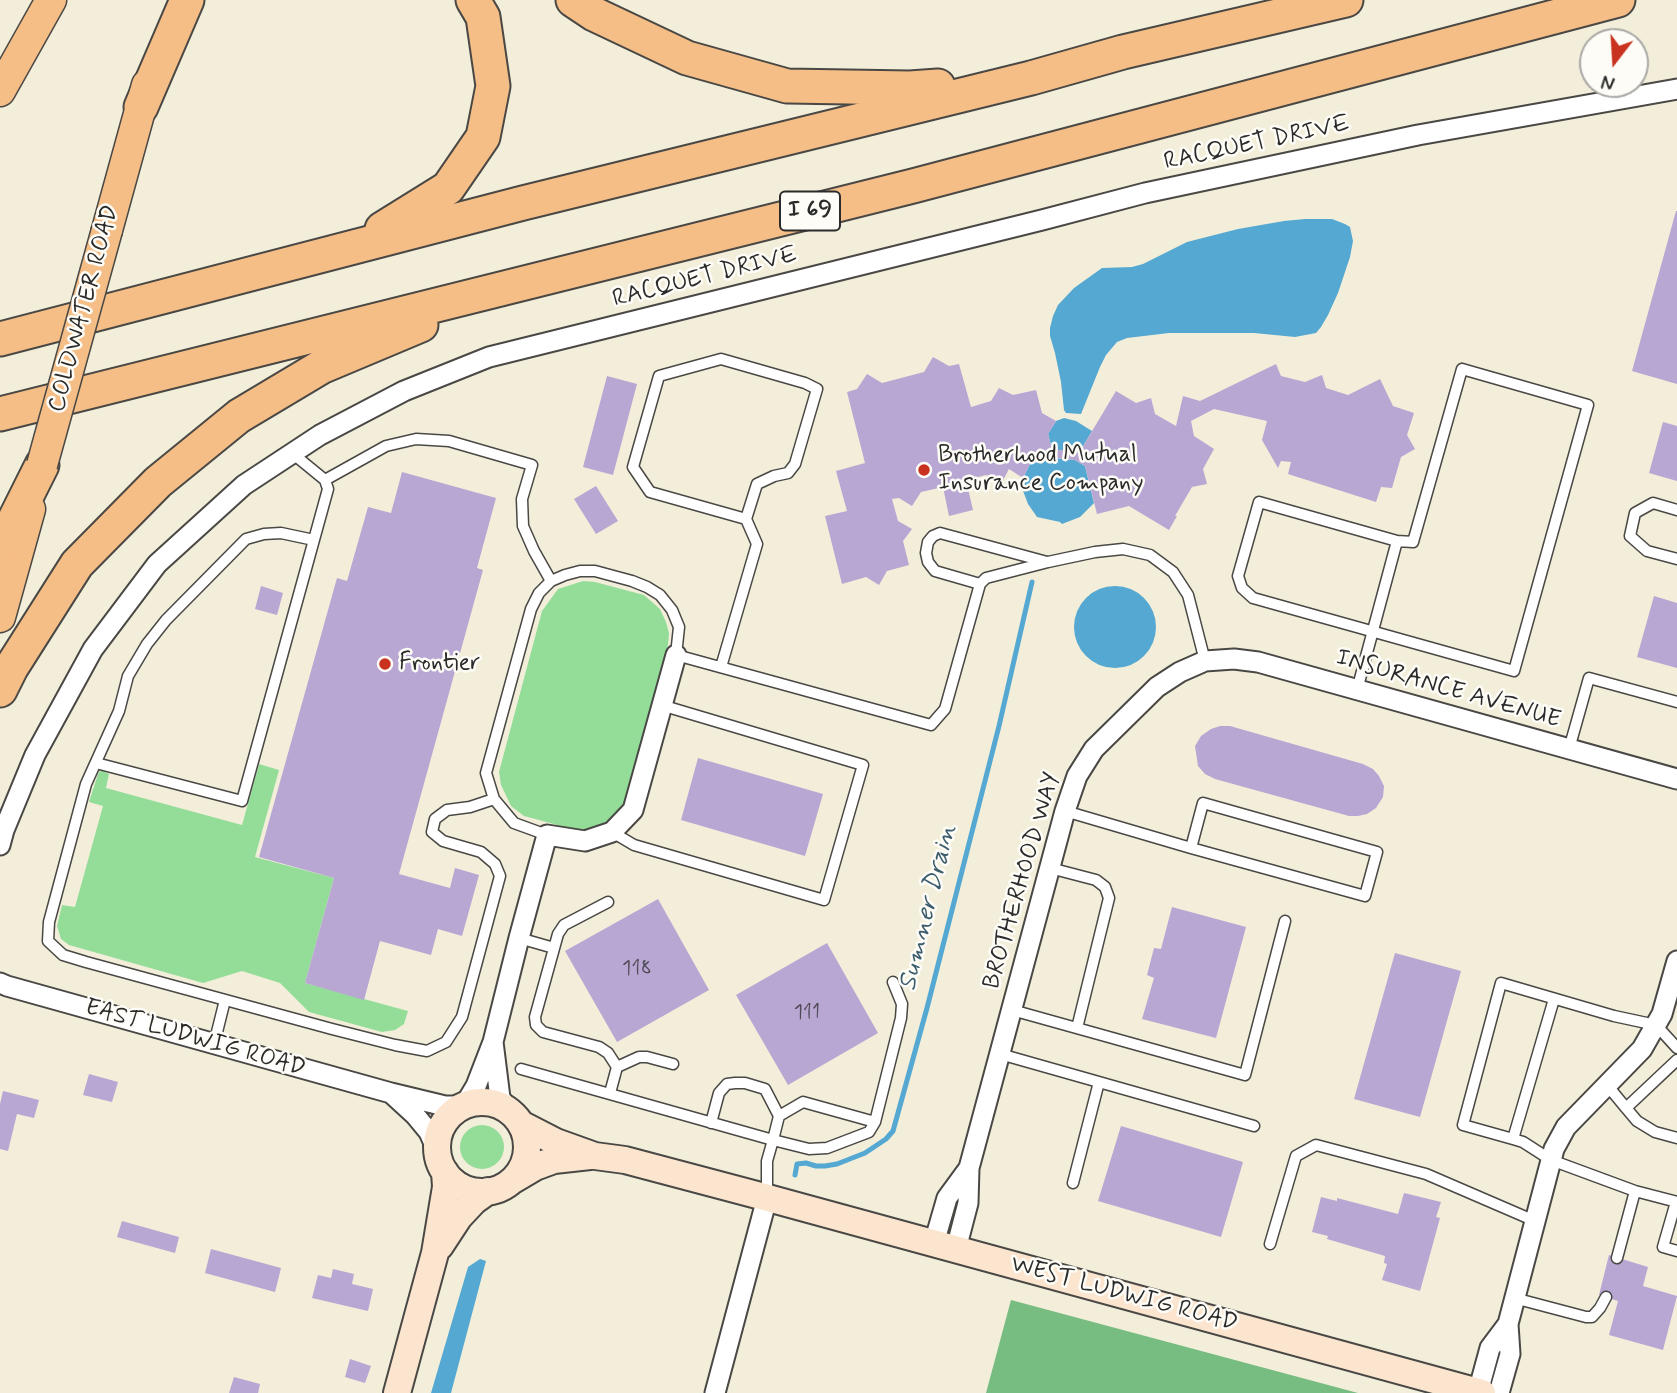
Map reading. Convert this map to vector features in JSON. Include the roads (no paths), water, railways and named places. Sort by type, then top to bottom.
[{"type":"highway","points":[[141,107],[187,0]]},
{"type":"highway","points":[[320,255],[388,226],[448,188],[483,137],[493,86],[483,17],[473,0]]},
{"type":"highway","points":[[573,0],[594,14],[687,58],[787,86],[910,88],[1031,78]]},
{"type":"highway","points":[[0,339],[523,203],[1031,78],[1123,52],[1346,0]]},
{"type":"highway","name":"I 69","points":[[0,414],[913,186],[1618,0]]},
{"type":"highway","points":[[0,690],[77,564],[158,482],[239,416],[321,367],[522,283]]},
{"type":"highway","points":[[0,549],[42,465]]},
{"type":"main road","points":[[0,91],[51,0]]},
{"type":"main road","name":"COLDWATER ROAD","points":[[0,617],[169,0]]},
{"type":"main road","points":[[397,1393],[435,1254],[446,1187],[438,1140],[441,1129],[455,1111],[464,1106],[477,1102],[502,1106],[556,1142],[595,1156],[625,1160],[767,1198]]},
{"type":"main road","points":[[513,1180],[526,1159],[527,1147],[526,1135],[515,1117]]},
{"type":"main road","points":[[441,1162],[455,1183],[477,1191],[488,1191],[501,1188],[535,1167],[554,1160],[595,1156]]},
{"type":"main road","points":[[435,1254],[458,1217],[488,1191]]},
{"type":"main road","name":"WEST LUDWIG ROAD","points":[[767,1198],[1486,1393]]},
{"type":"street","name":"RACQUET DRIVE","points":[[0,845],[35,755],[93,649],[157,564],[244,485],[320,435],[404,391],[489,357],[1145,193],[1418,135],[1677,89]]},
{"type":"street","points":[[464,1106],[476,1086],[493,1042],[547,835],[586,841],[612,832],[633,810],[676,654]]},
{"type":"street","name":"INSURANCE AVENUE","points":[[1205,661],[1234,659],[1258,662],[1677,779]]},
{"type":"street","name":"BROTHERHOOD WAY","points":[[945,1246],[947,1198],[969,1168],[1065,811],[1077,776],[1094,749],[1157,687],[1180,672],[1205,661]]},
{"type":"street","points":[[1486,1393],[1490,1348],[1508,1324],[1554,1149],[1566,1127],[1642,1049],[1662,1014],[1677,961]]},
{"type":"street","name":"EAST LUDWIG ROAD","points":[[0,983],[391,1093],[445,1105],[464,1106]]},
{"type":"street","points":[[493,1042],[500,1098],[515,1117]]},
{"type":"street","name":"EAST LUDWIG ROAD","points":[[391,1093],[429,1132],[441,1162]]},
{"type":"street","points":[[715,1393],[767,1198]]},
{"type":"lane","points":[[721,667],[757,544],[746,519],[757,484],[788,473],[795,464],[817,389],[805,383],[721,359],[659,376],[634,467],[650,492],[746,519]]},
{"type":"lane","points":[[1462,369],[1588,405],[1514,671],[1253,598],[1242,588],[1238,576],[1259,502],[1397,541],[1413,542],[1462,369]]},
{"type":"lane","points":[[326,480],[386,446],[416,439],[449,441],[531,465],[522,499],[523,526],[551,581]]},
{"type":"lane","points":[[96,763],[242,801],[328,489],[326,480],[292,453]]},
{"type":"lane","points":[[1677,509],[1653,503],[1635,513],[1630,536],[1647,551],[1677,559]]},
{"type":"lane","points":[[314,540],[281,533],[246,539],[166,620],[147,644],[128,677],[119,711],[86,784],[49,922],[48,941],[63,955],[395,1045],[427,1051],[446,1042],[462,1017],[500,876],[495,864],[481,852],[443,841],[432,832],[435,819],[447,810],[470,807],[494,799]]},
{"type":"lane","points":[[980,584],[935,571],[928,562],[926,553],[928,542],[933,536],[940,533],[1048,562]]},
{"type":"lane","points":[[1357,690],[1397,541]]},
{"type":"lane","points":[[547,835],[514,822],[494,799],[486,774],[531,609],[539,593],[551,581],[580,571],[595,571],[632,581],[660,595],[673,610],[679,627],[676,654],[930,726],[945,709],[980,584],[986,578],[1048,562],[1123,549],[1150,555],[1174,572],[1188,595],[1205,661]]},
{"type":"lane","points":[[1569,749],[1589,678],[1677,702]]},
{"type":"lane","points":[[612,832],[634,845],[824,900],[863,765],[661,705]]},
{"type":"lane","points":[[1065,811],[1191,848],[1365,896],[1377,852],[1203,803],[1191,848]]},
{"type":"lane","points":[[1050,868],[1096,880],[1105,887],[1109,898],[1077,1028]]},
{"type":"lane","points":[[608,902],[564,925],[558,934],[535,1017],[536,1025],[543,1032],[598,1047],[608,1053],[617,1067],[610,1093]]},
{"type":"lane","points":[[1012,1010],[1245,1075],[1285,921]]},
{"type":"lane","points":[[519,938],[554,948]]},
{"type":"lane","points":[[521,1069],[773,1140],[809,1149],[827,1148],[870,1132],[875,1122],[901,1018],[902,1004],[893,982]]},
{"type":"lane","points":[[1677,1048],[1656,1025],[1614,1016],[1502,983],[1463,1125],[1523,1142],[1551,1160],[1635,1191],[1676,1202],[1663,1247],[1677,1251]]},
{"type":"lane","points":[[1513,1139],[1554,999]]},
{"type":"lane","points":[[214,1044],[225,1000]]},
{"type":"lane","points":[[999,1054],[1254,1126]]},
{"type":"lane","points":[[617,1067],[647,1056],[673,1064]]},
{"type":"lane","points":[[1626,1108],[1677,1060]]},
{"type":"lane","points":[[1073,1183],[1099,1082]]},
{"type":"lane","points":[[711,1122],[719,1093],[727,1084],[745,1083],[765,1088],[779,1116],[767,1161],[767,1198]]},
{"type":"lane","points":[[1607,1085],[1637,1121],[1655,1132],[1677,1138]]},
{"type":"lane","points":[[779,1116],[803,1102],[875,1122]]},
{"type":"lane","points":[[1270,1244],[1296,1156],[1316,1145],[1426,1174],[1535,1222]]},
{"type":"lane","points":[[1617,1258],[1635,1191]]},
{"type":"lane","points":[[1514,1298],[1591,1317],[1606,1297]]},
{"type":"water","points":[[1305,219],[1332,219],[1345,224],[1350,227],[1353,241],[1338,293],[1316,333],[1295,337],[1254,333],[1169,333],[1127,338],[1117,342],[1106,355],[1081,414],[1066,413],[1050,328],[1058,305],[1074,288],[1102,268],[1143,264],[1187,242],[1238,229]]},
{"type":"water","points":[[1064,418],[1076,421],[1092,431],[1079,453],[1052,449],[1048,434],[1056,421]]},
{"type":"water","points":[[1053,458],[1075,460],[1085,466],[1094,503],[1080,517],[1062,524],[1037,517],[1022,488],[1022,480],[1030,464]]},
{"type":"water","points":[[1115,586],[1131,589],[1144,598],[1153,611],[1156,627],[1153,643],[1144,656],[1131,665],[1115,668],[1099,665],[1086,656],[1077,643],[1074,627],[1077,611],[1086,598],[1099,589]]},
{"type":"water","points":[[480,1259],[486,1261],[451,1393],[431,1393],[468,1267]]},
{"type":"waterway","name":"Sumner Drain","points":[[795,1175],[797,1164],[837,1164],[865,1153],[893,1131],[999,726],[1032,582]]},
{"type":"place","name":"Brotherhood Mutual Insurance Company","points":[[924,470]]},
{"type":"place","name":"Frontier","points":[[385,664]]}]
